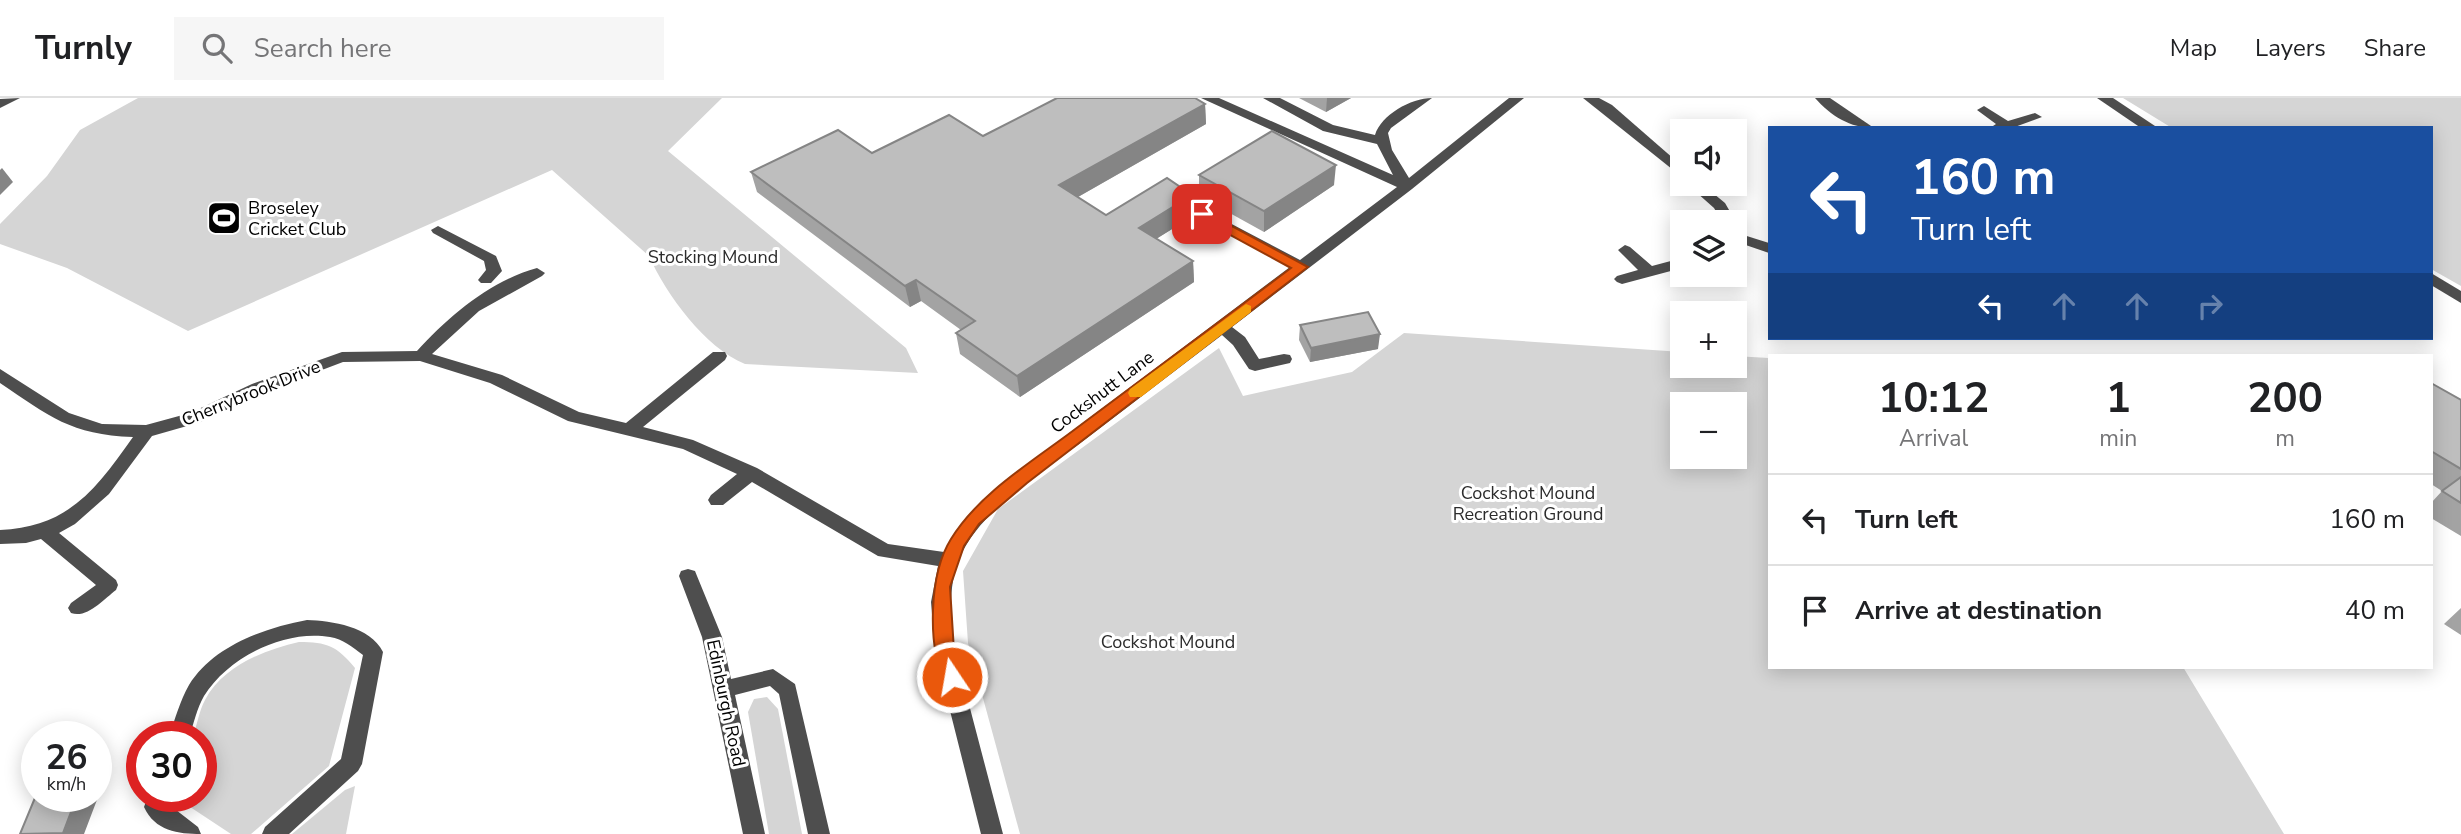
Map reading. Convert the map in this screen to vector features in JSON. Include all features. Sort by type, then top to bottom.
[{"type":"street","points":[[0,104],[13,98]]},
{"type":"street","points":[[1208,98],[1407,186]]},
{"type":"street","points":[[1270,98],[1328,128],[1382,141]]},
{"type":"street","points":[[1407,186],[1382,141],[1381,133],[1386,125],[1426,98]]},
{"type":"street","name":"Cockshutt Lane","points":[[992,834],[945,651],[941,587],[949,560],[973,520],[1021,478],[1223,327],[1517,98]]},
{"type":"street","points":[[1590,98],[1607,108],[1670,163]]},
{"type":"street","points":[[1822,98],[1844,116],[1863,126]]},
{"type":"street","points":[[2104,98],[2148,126]]},
{"type":"street","points":[[1984,110],[2001,126],[2035,117]]},
{"type":"street","points":[[1708,196],[1722,210]]},
{"type":"street","points":[[1202,214],[1301,267]]},
{"type":"street","points":[[421,356],[448,326],[479,301],[494,271],[491,259],[438,230]]},
{"type":"street","points":[[1747,240],[1768,248]]},
{"type":"street","points":[[1625,250],[1648,271]]},
{"type":"street","points":[[1622,279],[1670,266]]},
{"type":"street","points":[[488,282],[537,273]]},
{"type":"street","points":[[2433,279],[2461,298]]},
{"type":"street","points":[[1223,327],[1239,341],[1255,365],[1284,359]]},
{"type":"street","name":"Cherrybrook Drive","points":[[0,375],[63,417],[101,430],[146,431],[195,418],[258,388],[342,357],[421,356],[496,379],[575,417],[687,444],[751,473],[885,551],[949,560]]},
{"type":"street","points":[[629,430],[719,356]]},
{"type":"street","points":[[0,537],[46,534],[71,519],[110,483],[146,431]]},
{"type":"street","points":[[717,500],[751,473]]},
{"type":"street","points":[[46,534],[109,585],[78,608]]},
{"type":"street","name":"Edinburgh Road","points":[[688,576],[712,637],[754,834]]},
{"type":"street","points":[[186,721],[199,688],[218,668],[245,648],[281,632],[311,626],[336,629],[360,638],[373,652],[351,764],[273,834]]},
{"type":"street","points":[[723,690],[773,677],[788,690],[819,834]]},
{"type":"street","points":[[161,812],[190,834]]},
{"type":"green space","name":"Broseley Cricket Club","points":[[138,98],[722,98],[668,151],[906,348],[918,373],[745,364],[730,356],[688,318],[676,303],[649,256],[552,170],[188,331],[67,268],[0,244],[0,224],[47,176],[80,130]]},
{"type":"green space","points":[[2123,98],[2461,98],[2461,286],[2433,270],[2433,126],[2169,126]]},
{"type":"green space","points":[[1404,333],[1670,351],[1670,378],[1747,378],[1747,357],[1768,358],[1768,669],[2184,669],[2284,834],[1020,834],[968,643],[963,571],[998,509],[1219,348],[1243,396],[1352,372]]},
{"type":"green space","points":[[299,642],[317,643],[337,650],[355,668],[329,766],[251,834],[231,834],[198,812],[217,812],[217,721],[198,721],[205,700],[222,678],[246,661]]},
{"type":"green space","points":[[767,697],[778,709],[802,834],[769,834],[748,712],[754,699]]},
{"type":"green space","points":[[355,786],[346,834],[292,834],[345,790]]},
{"type":"building","points":[[1057,98],[1195,98],[1205,104],[1059,185],[1106,215],[1167,178],[1192,195],[1139,228],[1193,261],[1017,376],[956,333],[975,321],[916,280],[905,286],[751,172],[838,130],[872,153],[949,115],[983,136]]},
{"type":"building","points":[[1272,131],[1336,165],[1264,211],[1199,175]]},
{"type":"building","points":[[1368,312],[1380,334],[1311,348],[1300,325]]},
{"type":"building","points":[[2433,384],[2461,400],[2461,469],[2433,452]]},
{"type":"building","points":[[2461,477],[2461,503],[2442,491]]},
{"type":"building","points":[[29,812],[71,812],[63,833],[20,834]]},
{"type":"slow traffic","points":[[1135,393],[1246,309]]},
{"type":"place","name":"Broseley Cricket Club","points":[[224,218]]},
{"type":"route","points":[[952,677],[945,651],[941,587],[956,544],[973,520],[1021,478],[1301,267],[1202,214]]},
{"type":"park label","name":"Stocking Mound","points":[[713,257]]},
{"type":"park label","name":"Cockshot Mound Recreation Ground","points":[[1528,503]]},
{"type":"park label","name":"Cockshot Mound","points":[[1168,642]]}]
